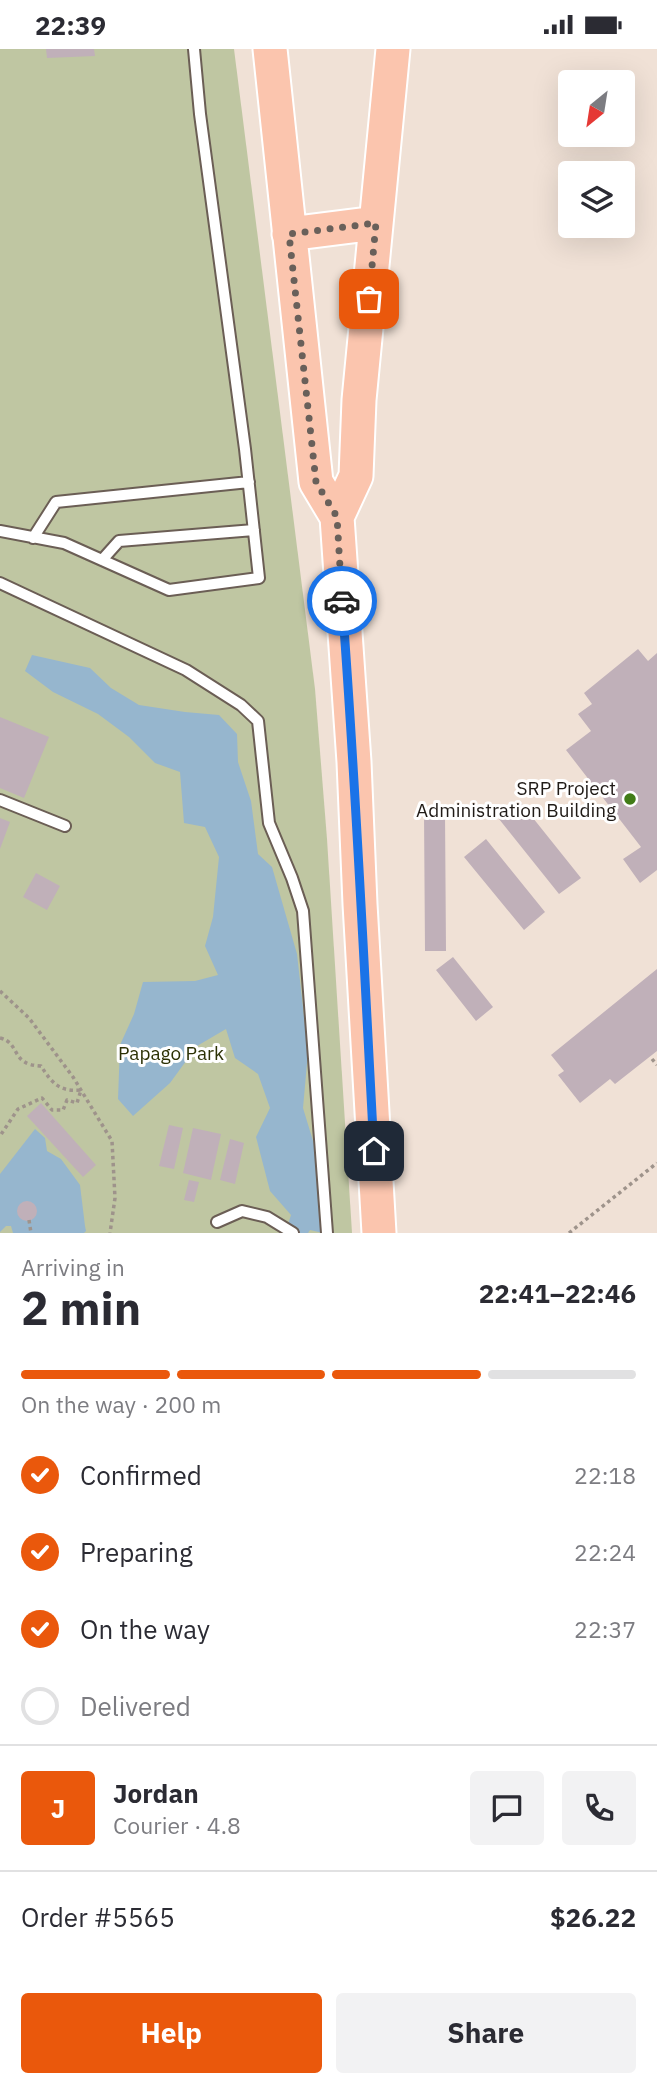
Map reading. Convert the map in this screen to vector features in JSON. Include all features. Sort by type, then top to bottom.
[{"type":"main road","points":[[271,49],[316,482],[337,517],[354,762],[379,1233]]},
{"type":"main road","points":[[337,517],[356,476],[359,400],[393,49]]},
{"type":"main road","points":[[387,115],[414,49]]},
{"type":"main road","points":[[289,234],[376,223]]},
{"type":"lane","points":[[0,530],[64,543],[169,590],[259,579],[236,374],[201,127],[194,49]]},
{"type":"lane","points":[[33,538],[56,502],[248,482]]},
{"type":"lane","points":[[102,560],[119,541],[254,530]]},
{"type":"lane","points":[[0,583],[186,670],[241,705],[258,721],[269,823],[303,911],[327,1233]]},
{"type":"lane","points":[[0,800],[65,826]]},
{"type":"lane","points":[[217,1222],[242,1211],[267,1217],[293,1233]]},
{"type":"path","points":[[0,991],[29,1018],[81,1090],[112,1141],[115,1198],[110,1233]]},
{"type":"path","points":[[0,1038],[6,1039],[19,1058],[31,1065],[41,1066],[50,1080],[67,1091],[81,1090]]},
{"type":"path","points":[[652,1059],[657,1065]]},
{"type":"path","points":[[0,1136],[18,1109],[42,1098],[52,1110],[63,1110],[67,1100],[77,1103],[81,1090]]},
{"type":"path","points":[[569,1233],[657,1163]]},
{"type":"path","points":[[29,1220],[31,1233]]},
{"type":"green space","name":"Papago Park","points":[[0,49],[234,49],[315,689],[352,1233],[0,1233]]},
{"type":"water","points":[[32,655],[90,668],[111,688],[139,705],[219,715],[237,734],[238,762],[251,801],[258,854],[272,867],[297,954],[308,1052],[303,1108],[320,1164],[323,1233],[310,1230],[308,1233],[285,1233],[291,1215],[270,1191],[256,1137],[270,1108],[258,1074],[235,1058],[226,1029],[197,1046],[170,1083],[133,1116],[118,1099],[120,1045],[134,1014],[143,982],[195,981],[218,975],[205,946],[213,917],[219,857],[205,827],[184,823],[180,772],[155,763],[129,737],[98,714],[53,692],[25,671]]},
{"type":"water","points":[[35,1129],[45,1138],[47,1151],[61,1159],[80,1185],[86,1231],[84,1233],[13,1233],[11,1226],[6,1226],[0,1232],[0,1174]]},
{"type":"building","points":[[46,49],[94,49],[95,56],[47,58]]},
{"type":"building","name":"SRP Project Administration Building","points":[[638,649],[648,661],[657,653],[657,870],[640,883],[623,859],[641,847],[566,750],[591,731],[578,714],[592,704],[584,693]]},
{"type":"building","points":[[0,717],[49,737],[24,798],[0,788]]},
{"type":"building","points":[[521,803],[581,878],[559,894],[499,819]]},
{"type":"building","points":[[424,813],[445,813],[446,951],[425,951]]},
{"type":"building","points":[[0,818],[10,822],[0,849]]},
{"type":"building","points":[[486,839],[545,912],[524,930],[464,857]]},
{"type":"building","points":[[36,873],[60,886],[47,910],[23,897]]},
{"type":"building","points":[[453,957],[493,1007],[476,1021],[436,970]]},
{"type":"building","points":[[657,969],[657,1051],[615,1084],[610,1079],[580,1103],[558,1075],[564,1071],[551,1055]]},
{"type":"building","points":[[41,1103],[96,1165],[83,1177],[27,1116]]},
{"type":"building","points":[[169,1125],[183,1128],[174,1169],[159,1166]]},
{"type":"building","points":[[193,1128],[221,1134],[211,1180],[183,1173]]},
{"type":"building","points":[[230,1139],[244,1143],[235,1184],[220,1180]]},
{"type":"building","points":[[189,1180],[199,1182],[194,1202],[184,1200]]},
{"type":"building","points":[[27,1201],[34,1204],[37,1211],[34,1218],[27,1221],[20,1218],[17,1211],[20,1204]]},
{"type":"way so far","points":[[342,601],[337,517],[316,482],[289,234],[376,223],[369,299]]},
{"type":"place","name":"SRP Project Administration Building","points":[[630,799]]},
{"type":"route","points":[[342,601],[354,762],[374,1151]]}]
